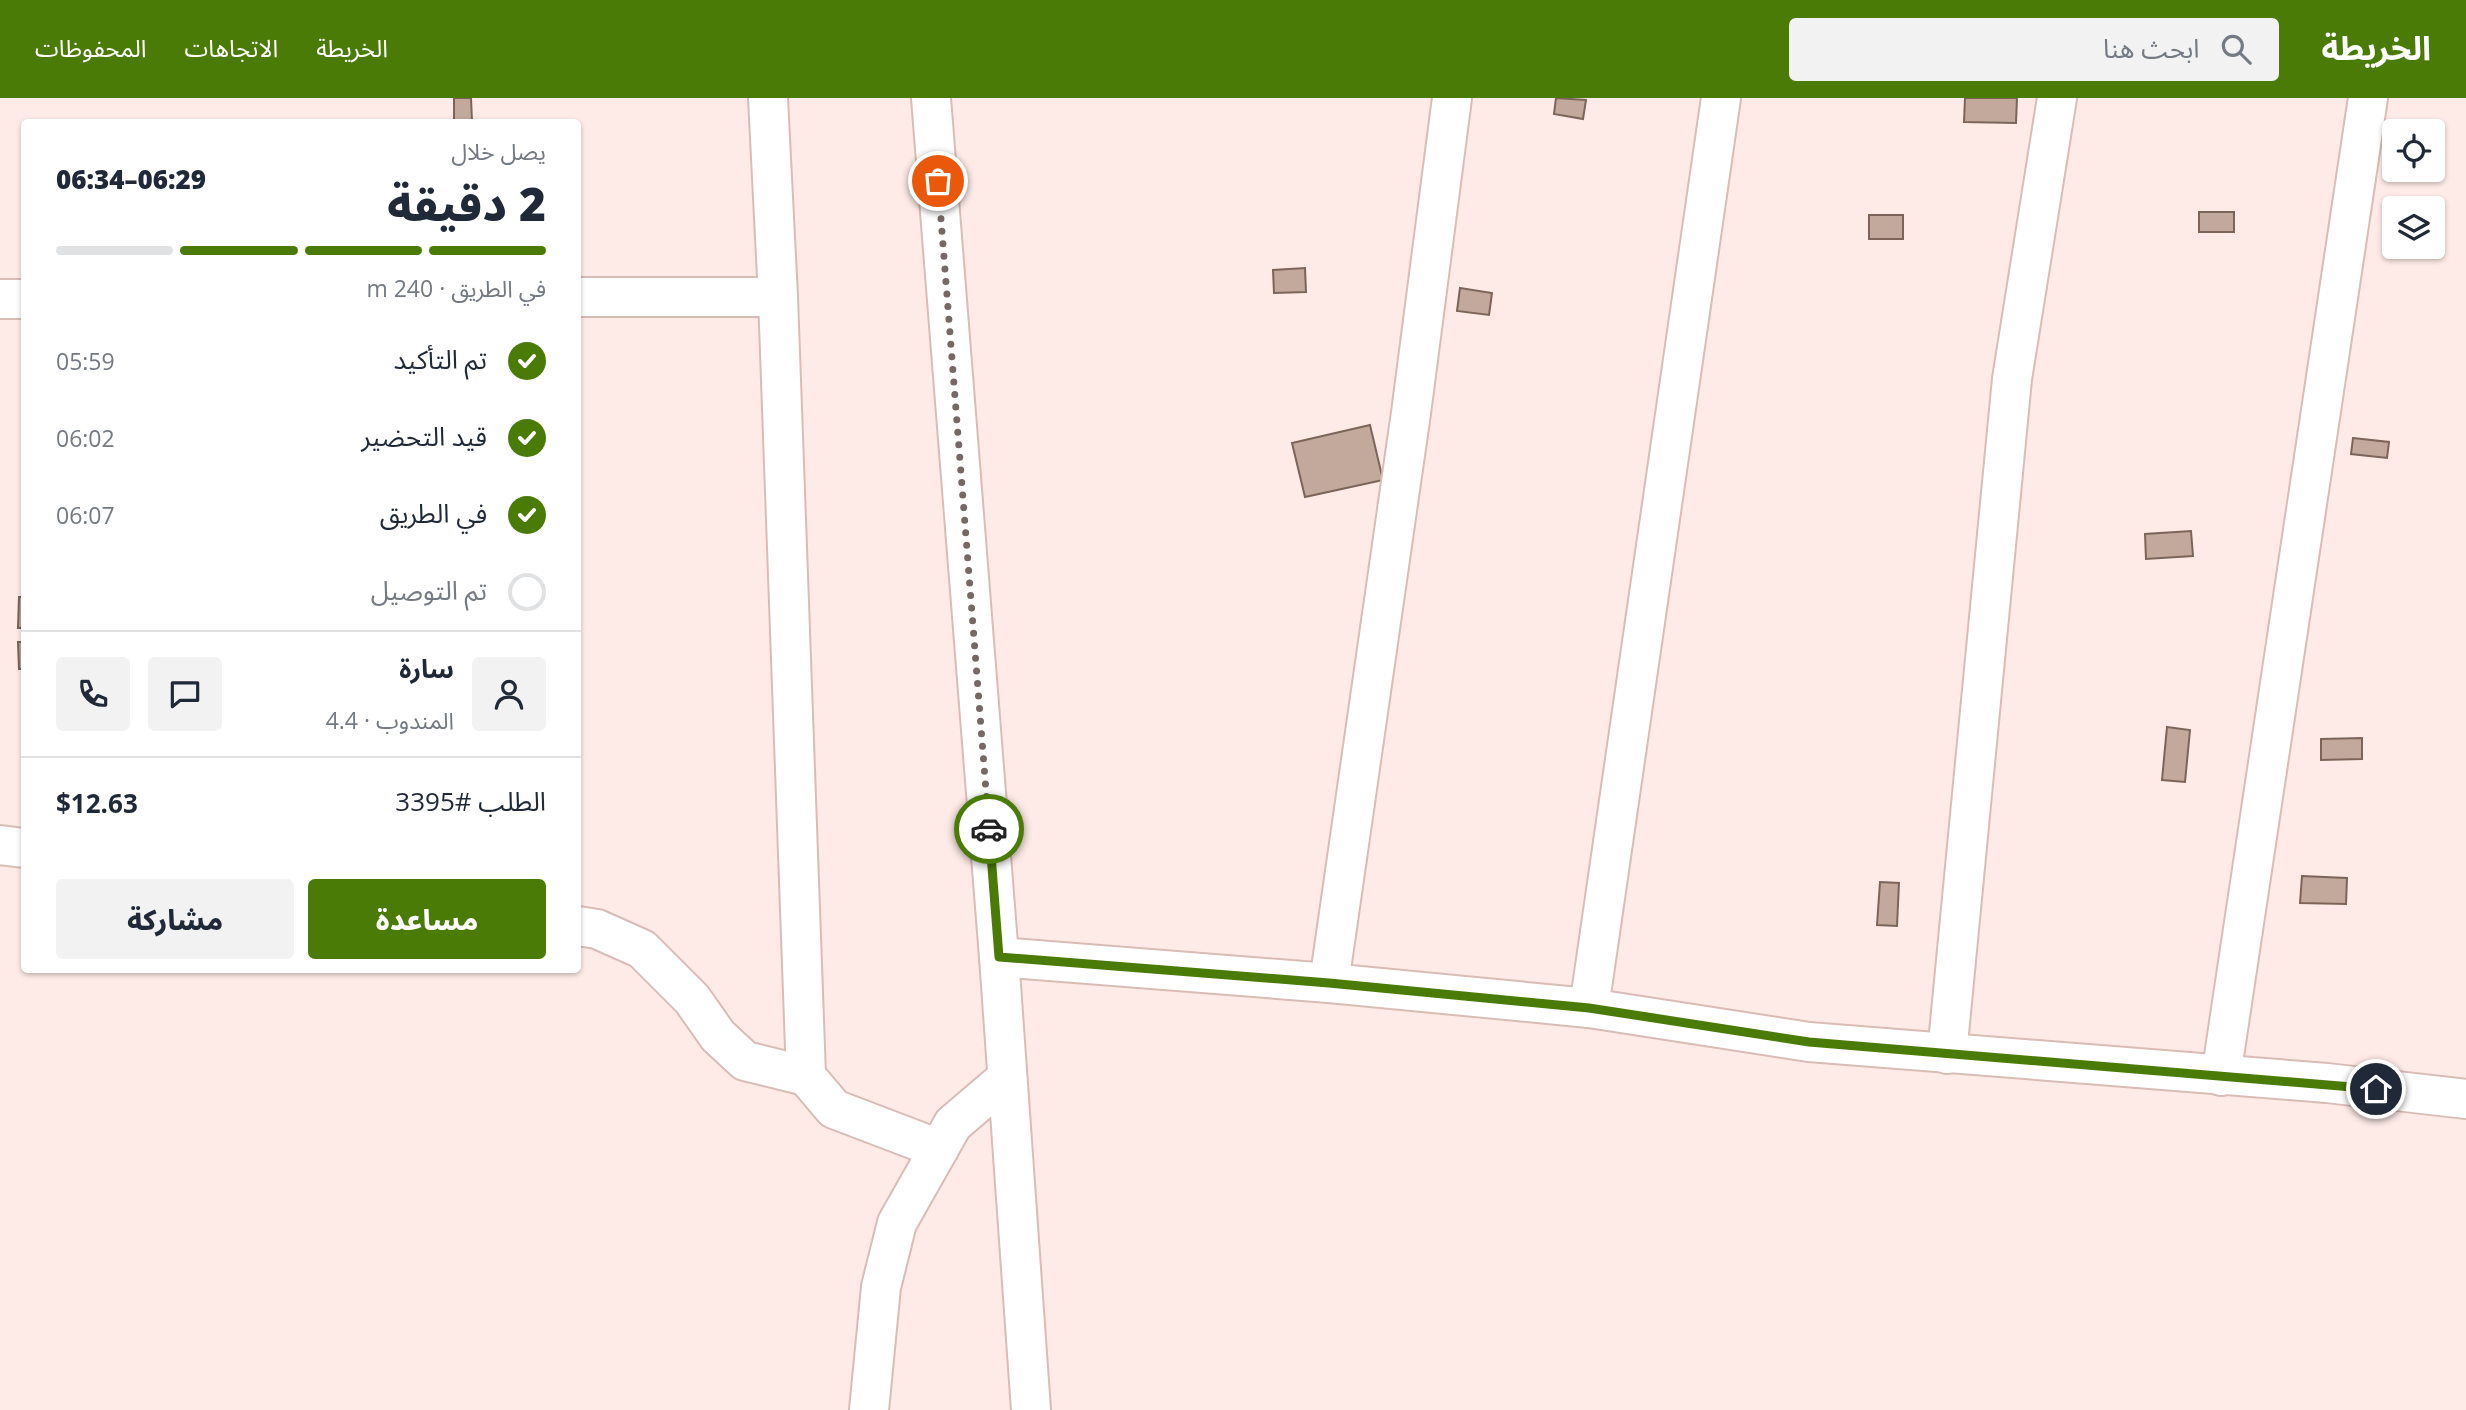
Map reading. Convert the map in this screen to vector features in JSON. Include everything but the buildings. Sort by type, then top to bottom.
[{"type":"street","points":[[768,98],[778,297],[806,1076]]},
{"type":"street","points":[[931,98],[999,957],[1031,1410]]},
{"type":"street","points":[[1329,983],[1411,413],[1452,98]]},
{"type":"street","points":[[1589,1008],[1721,98]]},
{"type":"street","points":[[1947,1054],[2012,379],[2057,98]]},
{"type":"street","points":[[2221,1076],[2368,98]]},
{"type":"street","points":[[581,297],[778,297]]},
{"type":"street","points":[[0,299],[21,299]]},
{"type":"street","points":[[0,845],[21,848]]},
{"type":"street","points":[[581,926],[597,929],[642,949],[692,999],[718,1036],[745,1061],[806,1076],[834,1109],[939,1149]]},
{"type":"street","points":[[999,957],[1329,983],[1589,1008],[1809,1042],[2327,1083],[2466,1099]]},
{"type":"street","points":[[869,1410],[881,1287],[897,1223],[953,1124],[1007,1078]]},
{"type":"way so far","points":[[938,181],[989,829]]},
{"type":"route","points":[[989,829],[999,957],[1329,983],[1589,1008],[1809,1042],[2376,1089]]}]
